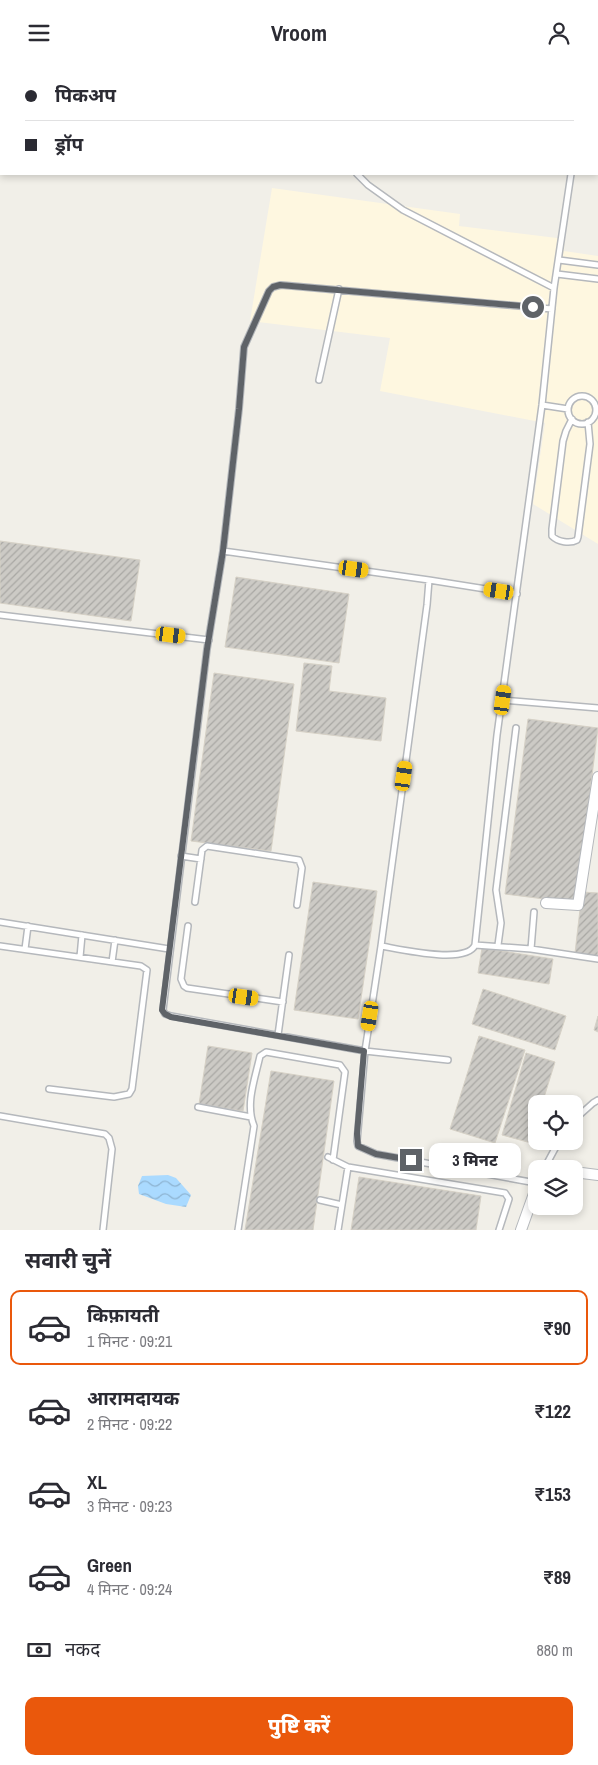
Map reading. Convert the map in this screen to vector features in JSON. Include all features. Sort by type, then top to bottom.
[{"type":"street","points":[[546,903],[578,905],[598,777]]},
{"type":"street","points":[[583,1174],[598,1175]]},
{"type":"street","points":[[521,1230],[528,1210]]},
{"type":"lane","points":[[358,175],[368,185],[403,210],[554,288]]},
{"type":"lane","points":[[381,947],[452,955],[466,953],[475,945],[497,735],[542,405],[554,288],[558,274],[571,175]]},
{"type":"lane","points":[[559,260],[598,265]]},
{"type":"lane","points":[[558,274],[598,279]]},
{"type":"lane","points":[[448,1060],[364,1051],[165,1014],[162,1008],[209,640],[223,551],[244,347],[266,296],[271,288],[280,285],[552,309]]},
{"type":"lane","points":[[319,380],[340,289]]},
{"type":"lane","points":[[584,396],[592,400],[597,409],[594,416],[588,422],[582,424],[572,419],[568,409],[569,403],[573,399],[584,396]]},
{"type":"lane","points":[[542,405],[568,409]]},
{"type":"lane","points":[[572,419],[563,441],[552,529],[554,538],[562,541],[573,542],[578,537],[590,444],[588,422]]},
{"type":"lane","points":[[223,551],[517,594]]},
{"type":"lane","points":[[429,580],[428,605],[381,947],[364,1051],[357,1134],[358,1146],[376,1154],[528,1182]]},
{"type":"lane","points":[[0,615],[209,640]]},
{"type":"lane","points":[[503,700],[598,709]]},
{"type":"lane","points":[[498,945],[501,923],[496,896],[496,883],[516,728]]},
{"type":"lane","points":[[195,903],[202,850],[206,846],[299,860],[302,867],[297,905]]},
{"type":"lane","points":[[181,856],[201,859]]},
{"type":"lane","points":[[531,949],[534,913]]},
{"type":"lane","points":[[0,922],[170,949]]},
{"type":"lane","points":[[25,949],[28,926]]},
{"type":"lane","points":[[188,926],[181,979],[184,986],[283,1002]]},
{"type":"lane","points":[[80,957],[82,935]]},
{"type":"lane","points":[[112,962],[115,940]]},
{"type":"lane","points":[[475,945],[498,945],[598,959]]},
{"type":"lane","points":[[0,946],[141,966],[145,967],[148,972],[132,1089],[128,1094],[114,1097],[49,1089]]},
{"type":"lane","points":[[278,1035],[289,955]]},
{"type":"lane","points":[[238,1230],[254,1126],[250,1107],[260,1056],[266,1052],[340,1065],[345,1072],[333,1160]]},
{"type":"lane","points":[[583,1112],[598,1100]]},
{"type":"lane","points":[[198,1107],[251,1117]]},
{"type":"lane","points":[[0,1116],[105,1134],[109,1137],[112,1149],[103,1230]]},
{"type":"lane","points":[[328,1157],[348,1167],[500,1191],[508,1196],[509,1199],[499,1230]]},
{"type":"lane","points":[[338,1230],[348,1167]]},
{"type":"lane","points":[[320,1200],[342,1205]]},
{"type":"shaded area","points":[[272,188],[460,214],[459,226],[565,239],[564,251],[598,256],[598,544],[533,504],[545,423],[380,391],[390,338],[250,321]]},
{"type":"water","points":[[168,1175],[176,1178],[191,1195],[186,1207],[166,1204],[139,1194],[138,1186],[142,1176]]},
{"type":"building","points":[[0,541],[140,560],[131,621],[0,603]]},
{"type":"building","points":[[236,577],[349,594],[339,663],[225,647]]},
{"type":"building","points":[[304,663],[332,666],[329,691],[386,698],[381,741],[296,731]]},
{"type":"building","points":[[214,673],[294,684],[271,851],[191,841]]},
{"type":"building","points":[[528,719],[598,728],[576,903],[505,894]]},
{"type":"building","points":[[313,882],[377,891],[358,1019],[294,1010]]},
{"type":"building","points":[[582,892],[598,893],[598,956],[575,953]]},
{"type":"building","points":[[482,948],[553,959],[549,984],[478,973]]},
{"type":"building","points":[[483,989],[566,1016],[555,1050],[472,1024]]},
{"type":"building","points":[[598,1016],[598,1032],[594,1030]]},
{"type":"building","points":[[479,1036],[525,1050],[495,1143],[450,1129]]},
{"type":"building","points":[[208,1046],[252,1053],[243,1111],[199,1104]]},
{"type":"building","points":[[526,1053],[555,1062],[545,1095],[528,1095],[528,1142],[502,1135]]},
{"type":"building","points":[[271,1071],[334,1081],[313,1230],[245,1230]]},
{"type":"building","points":[[359,1177],[481,1196],[476,1230],[351,1230]]},
{"type":"route","points":[[411,1160],[376,1154],[358,1146],[357,1134],[364,1051],[171,1017],[163,1013],[162,1010],[207,649],[223,551],[244,347],[269,291],[271,288],[280,285],[533,307]]}]
